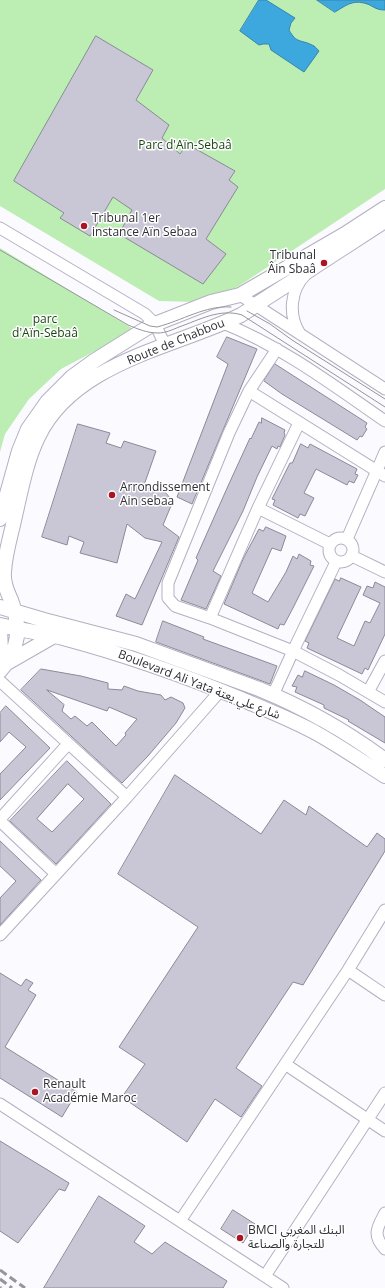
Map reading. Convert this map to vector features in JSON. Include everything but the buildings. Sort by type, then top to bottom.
[{"type":"street","name":"Route de Chabbou","points":[[0,519],[24,437],[32,421],[65,383],[84,368],[155,324],[211,302],[240,295],[327,245],[385,208]]},
{"type":"street","name":"Route de Chabbou","points":[[18,629],[15,611],[6,588],[4,574],[6,556],[24,478],[38,436],[55,411],[69,396],[96,377],[145,352],[242,315],[385,221]]},
{"type":"street","points":[[0,228],[129,303],[145,314],[155,324],[165,345]]},
{"type":"street","points":[[300,334],[293,319],[293,298],[299,283],[315,266]]},
{"type":"street","points":[[240,295],[385,389]]},
{"type":"street","points":[[223,323],[245,332],[277,349],[385,421]]},
{"type":"street","points":[[277,349],[250,391],[229,433],[168,583],[168,598],[171,603],[181,609],[210,618],[293,651],[385,702]]},
{"type":"street","points":[[250,391],[381,474]]},
{"type":"street","points":[[210,618],[258,508],[299,423]]},
{"type":"street","points":[[347,539],[381,474],[385,452]]},
{"type":"street","points":[[258,508],[330,544]]},
{"type":"street","points":[[339,538],[347,539],[352,545],[354,552],[346,562],[336,562],[329,554],[330,544],[339,538]]},
{"type":"street","points":[[352,556],[385,572]]},
{"type":"street","points":[[273,695],[336,562]]},
{"type":"street","name":"Boulevard Ali Yata شارع علي يعتة","points":[[0,607],[165,653],[273,695],[345,733],[385,760]]},
{"type":"street","points":[[0,627],[2,668]]},
{"type":"street","name":"Boulevard Ali Yata شارع علي يعتة","points":[[0,627],[54,636],[133,659],[221,690],[279,714],[318,734],[338,745],[385,776]]},
{"type":"street","points":[[2,668],[15,645],[18,629]]},
{"type":"street","points":[[2,668],[54,636]]},
{"type":"street","points":[[368,692],[385,661]]},
{"type":"street","points":[[0,681],[127,797]]},
{"type":"street","points":[[0,935],[127,797],[221,690]]},
{"type":"street","points":[[56,874],[0,820],[68,744]]},
{"type":"street","points":[[180,1221],[348,970],[385,910]]},
{"type":"street","points":[[348,970],[385,995]]},
{"type":"street","points":[[285,1064],[385,1131]]},
{"type":"street","points":[[265,1276],[385,1093]]},
{"type":"street","points":[[0,1104],[283,1288]]},
{"type":"street","points":[[385,1213],[377,1228],[377,1234],[378,1241],[385,1249]]},
{"type":"green space","name":"Parc d'Aïn-Sebaâ","points":[[0,0],[385,0],[385,189],[236,288],[196,302],[159,301],[0,206]]},
{"type":"green space","name":"parc d'Aïn-Sebaâ","points":[[0,248],[135,330],[61,369],[29,399],[5,434],[0,452]]},
{"type":"water","points":[[259,0],[266,0],[295,18],[291,23],[289,30],[294,37],[313,45],[319,51],[304,72],[271,50],[269,44],[259,45],[240,31]]},
{"type":"water","points":[[317,0],[385,0],[385,10],[356,2],[349,4],[335,12]]},
{"type":"tram line","points":[[0,250],[128,325],[146,332],[166,332],[202,318],[218,314],[234,313],[242,315],[385,407]]},
{"type":"tram line","points":[[114,310],[150,326],[157,327],[212,308],[231,307]]},
{"type":"tram line","points":[[247,311],[270,324],[292,340],[385,399]]},
{"type":"railway","points":[[0,1270],[25,1288]]},
{"type":"railway","points":[[0,1279],[12,1288]]},
{"type":"place","name":"Tribunal 1er instance Aïn Sebaa","points":[[84,226]]},
{"type":"place","name":"Tribunal Âin Sbaâ","points":[[324,263]]},
{"type":"place","name":"Arrondissement Ain sebaa","points":[[112,495]]},
{"type":"place","name":"Renault Académie Maroc","points":[[35,1092]]},
{"type":"place","name":"BMCI البنك المغربي للتجارة والصناعة","points":[[240,1238]]}]
